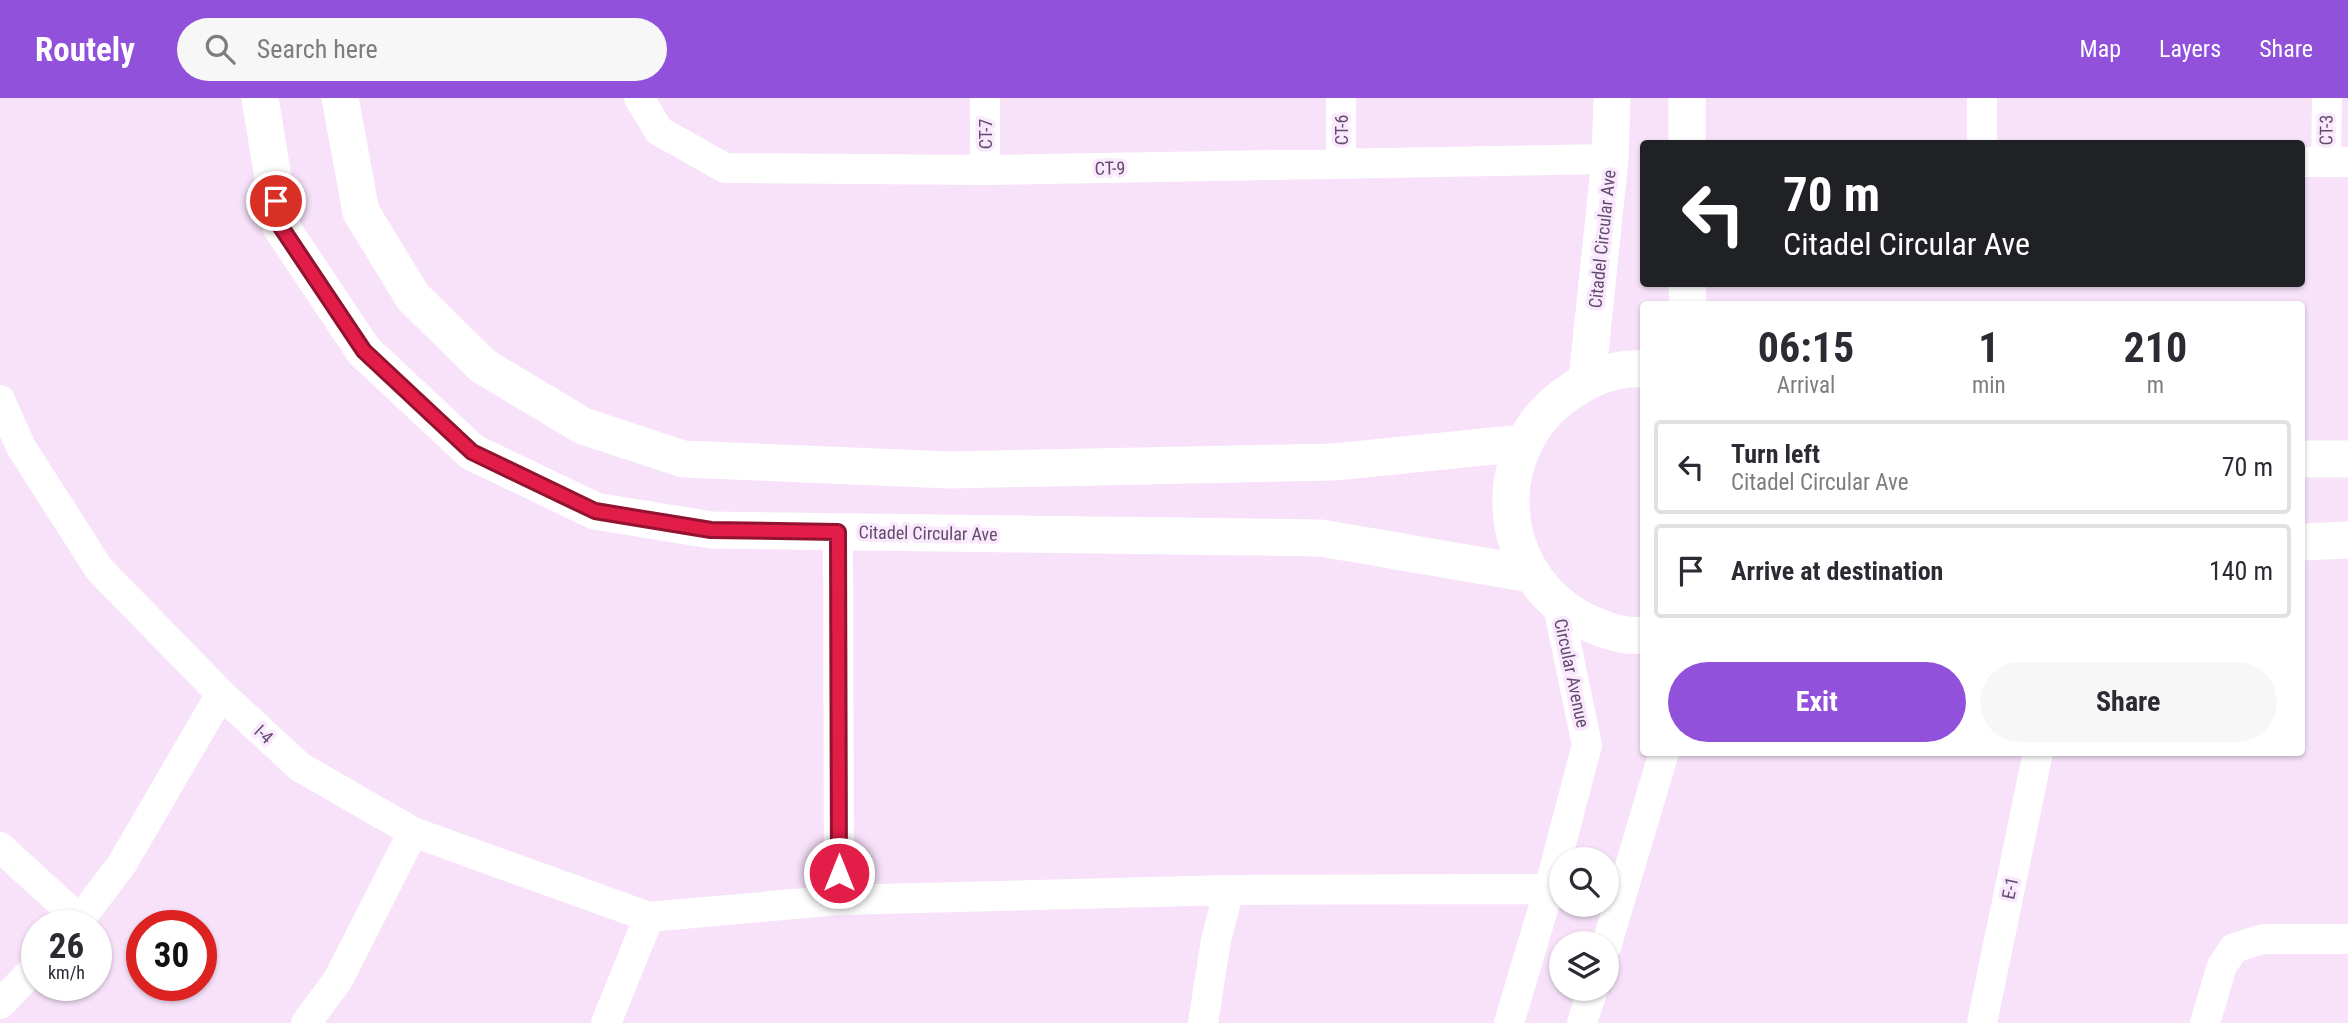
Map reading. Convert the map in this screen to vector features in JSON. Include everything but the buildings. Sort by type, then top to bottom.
[{"type":"street","name":"Citadel Circular Ave","points":[[260,98],[281,227],[364,351],[472,452],[595,511],[711,530],[1321,538],[1530,574]]},
{"type":"street","points":[[340,98],[361,212],[413,297],[483,366],[583,426],[682,459],[950,470],[1334,462],[1523,443]]},
{"type":"street","name":"CT-9","points":[[639,98],[659,131],[725,168],[985,170],[1610,159]]},
{"type":"street","name":"CT-7","points":[[985,98],[985,170]]},
{"type":"street","name":"CT-6","points":[[1341,98],[1341,163]]},
{"type":"street","name":"Citadel Circular Ave","points":[[1587,380],[1610,159],[1612,98]]},
{"type":"street","points":[[1687,98],[1687,140]]},
{"type":"street","points":[[1982,98],[1982,140]]},
{"type":"street","name":"CT-3","points":[[2325,162],[2327,98]]},
{"type":"street","points":[[1640,369],[1631,368],[1587,380],[1550,406],[1523,443],[1510,486],[1513,531],[1530,574],[1558,606],[1596,628],[1640,635]]},
{"type":"street","name":"I-4","points":[[0,400],[21,447],[99,569],[221,694],[300,767],[413,832],[649,917]]},
{"type":"street","points":[[2305,459],[2348,459]]},
{"type":"street","points":[[838,532],[839,900]]},
{"type":"street","points":[[2305,542],[2348,540]]},
{"type":"street","name":"Circular Avenue","points":[[1558,606],[1587,745],[1560,847]]},
{"type":"street","points":[[88,910],[122,864],[221,694]]},
{"type":"street","points":[[1611,931],[1663,756]]},
{"type":"street","name":"E-1","points":[[1982,1023],[2037,756]]},
{"type":"street","points":[[306,1023],[338,980],[413,832]]},
{"type":"street","points":[[0,847],[65,910]]},
{"type":"street","points":[[606,1023],[649,917],[839,900],[1228,890],[1549,889]]},
{"type":"street","name":"Circular Avenue","points":[[1510,1023],[1549,889]]},
{"type":"street","points":[[1203,1023],[1216,940],[1228,890]]},
{"type":"street","points":[[2205,1023],[2222,966],[2234,948],[2263,939],[2348,939]]},
{"type":"street","points":[[0,1004],[21,982]]},
{"type":"street","points":[[1582,1023],[1590,1001]]},
{"type":"route","points":[[276,201],[281,227],[364,351],[472,452],[595,511],[711,530],[838,532],[839,873]]}]
